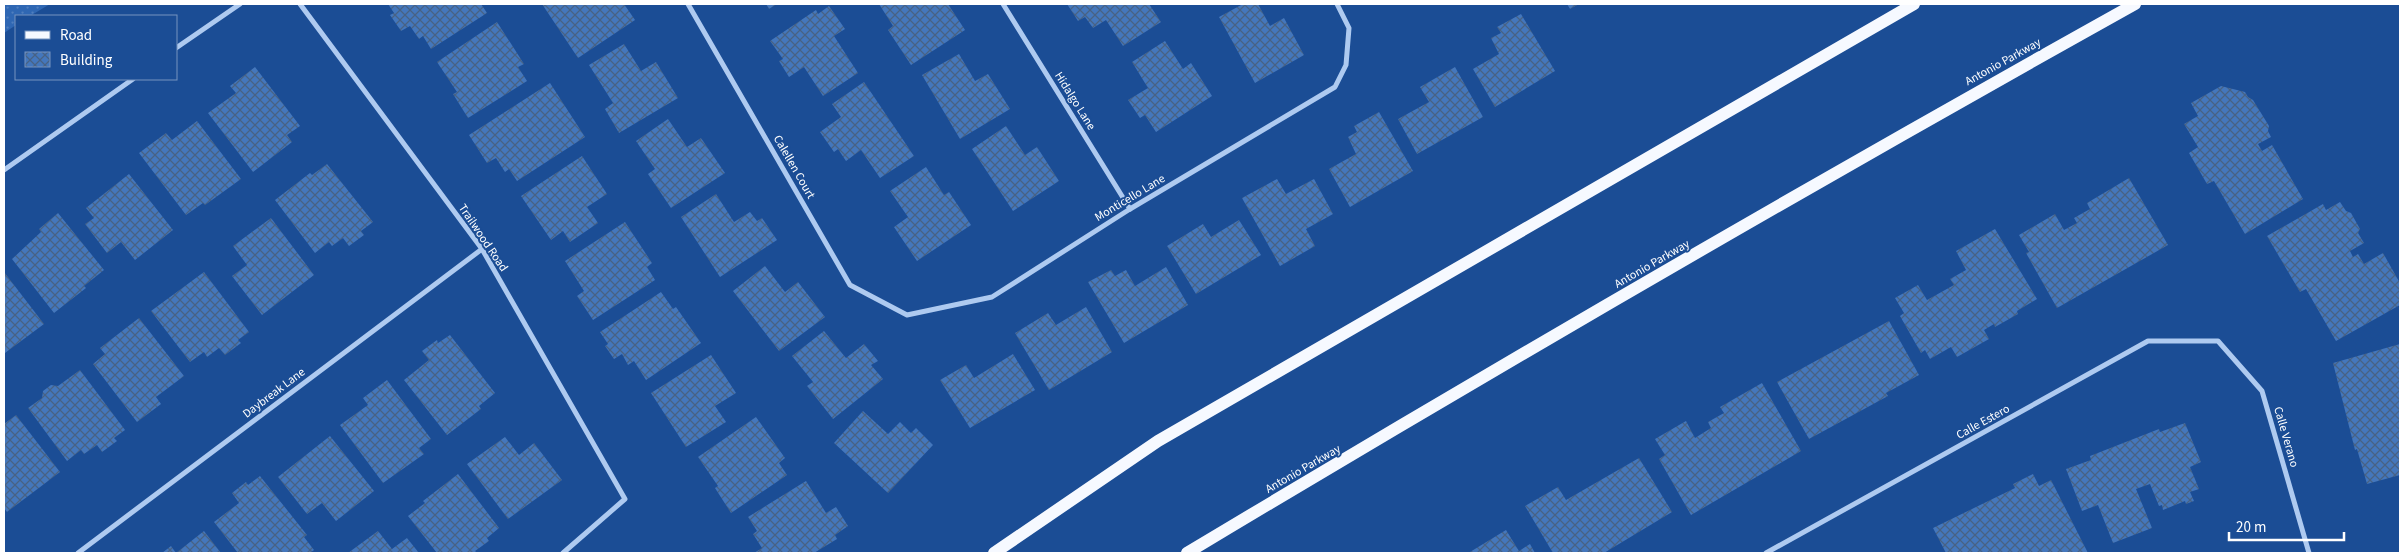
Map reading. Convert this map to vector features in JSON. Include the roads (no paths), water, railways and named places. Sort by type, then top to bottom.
[{"type":"main road","points":[[994,553],[1158,441],[1914,4]]},
{"type":"main road","name":"Antonio Parkway","points":[[1187,553],[1656,278],[2135,4]]},
{"type":"street","points":[[178,47],[240,4]]},
{"type":"street","name":"Trailwood Road","points":[[300,4],[482,249],[625,499],[563,553]]},
{"type":"street","name":"Calellen Court","points":[[688,4],[850,285],[907,315]]},
{"type":"street","name":"Hidalgo Lane","points":[[1003,4],[1130,209]]},
{"type":"street","name":"Monticello Lane","points":[[907,315],[992,297],[1130,209],[1335,88],[1346,65],[1350,28],[1337,4]]},
{"type":"street","points":[[4,170],[132,80]]},
{"type":"street","name":"Daybreak Lane","points":[[78,553],[482,249]]},
{"type":"street","name":"Calle Estero","points":[[1766,553],[2148,342],[2218,341]]},
{"type":"street","name":"Calle Verano","points":[[2218,341],[2262,391],[2309,553]]}]
